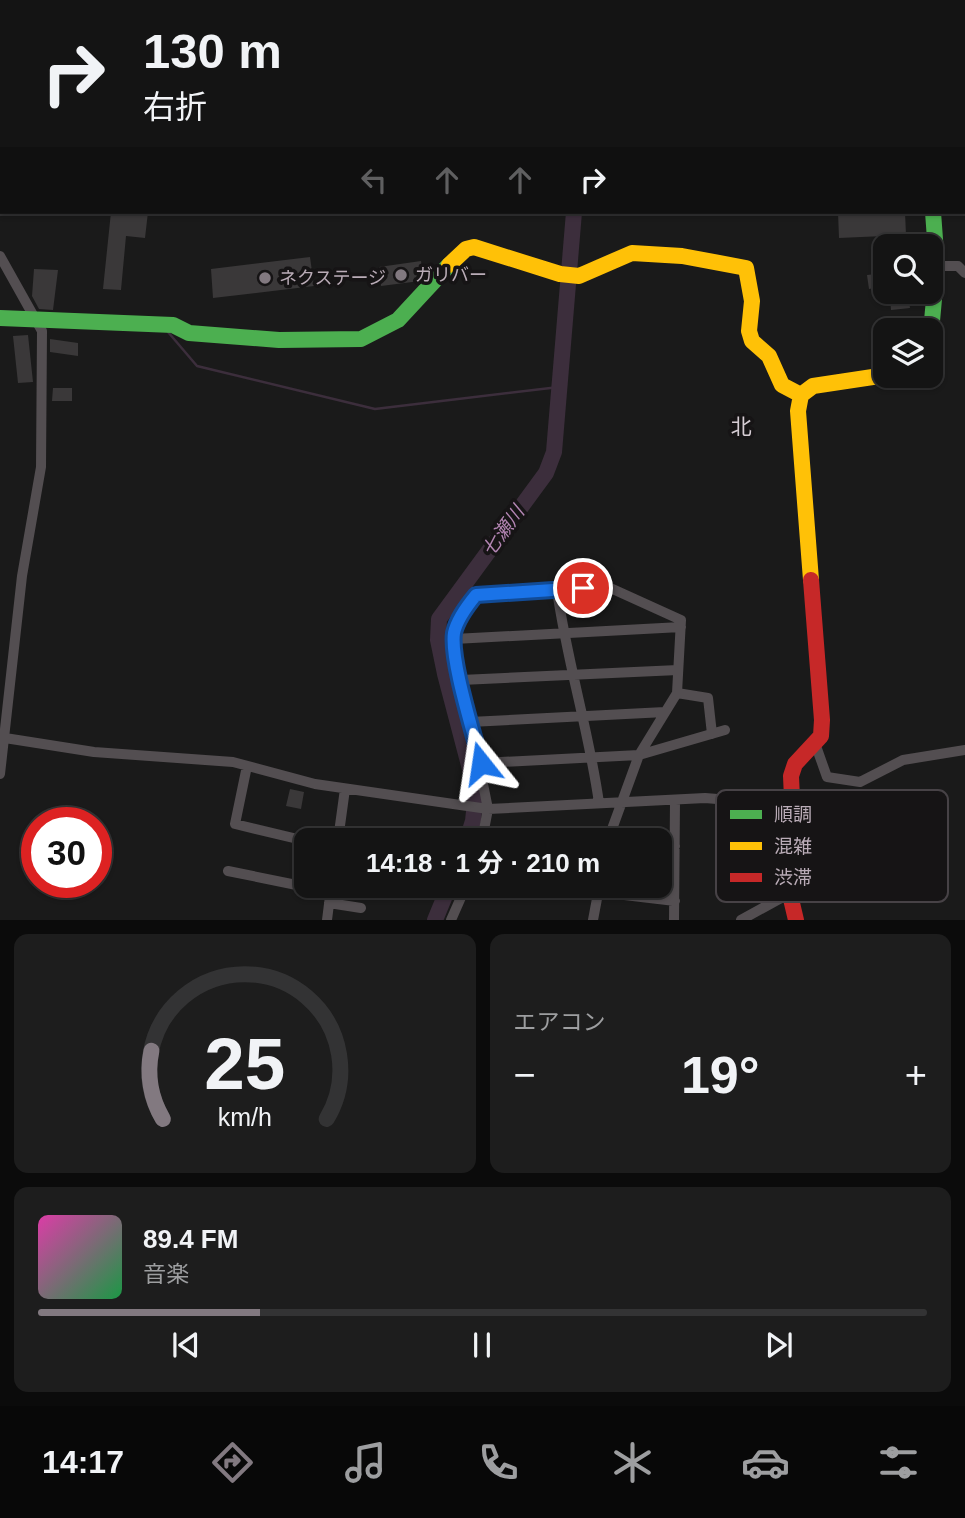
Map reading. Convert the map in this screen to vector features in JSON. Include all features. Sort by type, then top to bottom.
[{"type":"street","points":[[933,214],[935,234]]},
{"type":"street","points":[[0,318],[173,325],[189,333],[279,340],[361,339],[398,320],[466,249],[474,247],[560,274],[579,276],[632,253],[682,256],[746,268],[751,301],[749,331],[752,341],[766,349],[773,359],[782,385],[801,396]]},
{"type":"street","points":[[0,256],[42,331],[41,467],[22,576],[0,774]]},
{"type":"street","points":[[943,266],[958,266],[965,273]]},
{"type":"street","points":[[791,790],[795,764],[816,746],[821,736],[822,720],[797,411],[801,396],[813,386],[873,377]]},
{"type":"street","points":[[484,828],[488,809],[481,763],[454,639],[461,615],[476,595],[606,586],[681,620],[677,693],[639,755],[612,828]]},
{"type":"street","points":[[558,590],[563,633],[593,757],[599,803]]},
{"type":"street","points":[[454,639],[681,627]]},
{"type":"street","points":[[461,680],[678,670]]},
{"type":"street","points":[[677,693],[708,698],[712,734]]},
{"type":"street","points":[[470,722],[665,712]]},
{"type":"street","points":[[481,763],[639,755],[725,730]]},
{"type":"street","points":[[5,738],[94,752],[198,759],[247,766],[345,789],[488,809],[621,801],[716,799]]},
{"type":"street","points":[[816,746],[827,777],[853,783],[903,760],[965,750]]},
{"type":"street","points":[[247,766],[235,824],[294,838]]},
{"type":"street","points":[[340,828],[345,789]]},
{"type":"street","points":[[674,919],[675,801]]},
{"type":"street","points":[[228,871],[294,886]]},
{"type":"street","points":[[327,919],[330,898]]},
{"type":"street","points":[[340,898],[361,908]]},
{"type":"street","points":[[451,919],[461,898]]},
{"type":"street","points":[[593,919],[597,898]]},
{"type":"street","points":[[656,898],[675,901]]},
{"type":"street","points":[[741,919],[773,902]]},
{"type":"building","points":[[111,214],[148,214],[145,238],[126,236],[121,290],[103,289]]},
{"type":"building","points":[[838,214],[905,214],[906,234],[873,234],[873,236],[839,238]]},
{"type":"building","points":[[310,257],[314,286],[213,298],[211,269]]},
{"type":"building","points":[[421,261],[423,278],[420,281],[381,286],[379,267]]},
{"type":"building","points":[[34,269],[58,270],[53,310],[39,309],[32,296]]},
{"type":"building","points":[[873,274],[873,288],[869,289],[867,275]]},
{"type":"building","points":[[891,304],[909,304],[910,308],[891,310]]},
{"type":"building","points":[[28,335],[33,382],[18,383],[13,336]]},
{"type":"building","points":[[50,339],[78,343],[78,356],[50,352]]},
{"type":"building","points":[[53,388],[72,388],[72,401],[52,401]]},
{"type":"building","points":[[290,789],[304,792],[301,809],[286,806]]},
{"type":"waterway","name":"七瀬川","points":[[471,828],[476,792],[445,674],[438,640],[439,619],[546,473],[554,452],[574,214]]},
{"type":"waterway","points":[[168,332],[197,366],[375,409],[559,387]]},
{"type":"waterway","name":"七瀬川","points":[[435,920],[444,898]]},
{"type":"traffic: fast","points":[[932,318],[937,266],[933,214]]},
{"type":"traffic: fast","points":[[0,318],[173,325],[189,333],[279,340],[361,339],[398,320],[449,265]]},
{"type":"traffic: slow","points":[[449,265],[466,249],[474,247],[560,274],[579,276],[632,253],[682,256],[746,268],[752,301],[749,331],[752,341],[769,356],[782,385],[801,395]]},
{"type":"traffic: slow","points":[[811,580],[798,411],[801,395],[813,386],[873,377]]},
{"type":"traffic: jam","points":[[792,790],[791,776],[795,764],[821,736],[811,580]]},
{"type":"traffic: jam","points":[[792,902],[796,920]]},
{"type":"place","name":"ガリバー","points":[[401,275]]},
{"type":"place","name":"ネクステージ","points":[[265,278]]},
{"type":"district","name":"北","points":[[741,426]]},
{"type":"route","points":[[481,763],[468,718],[454,639],[461,615],[476,595],[583,588]]}]
